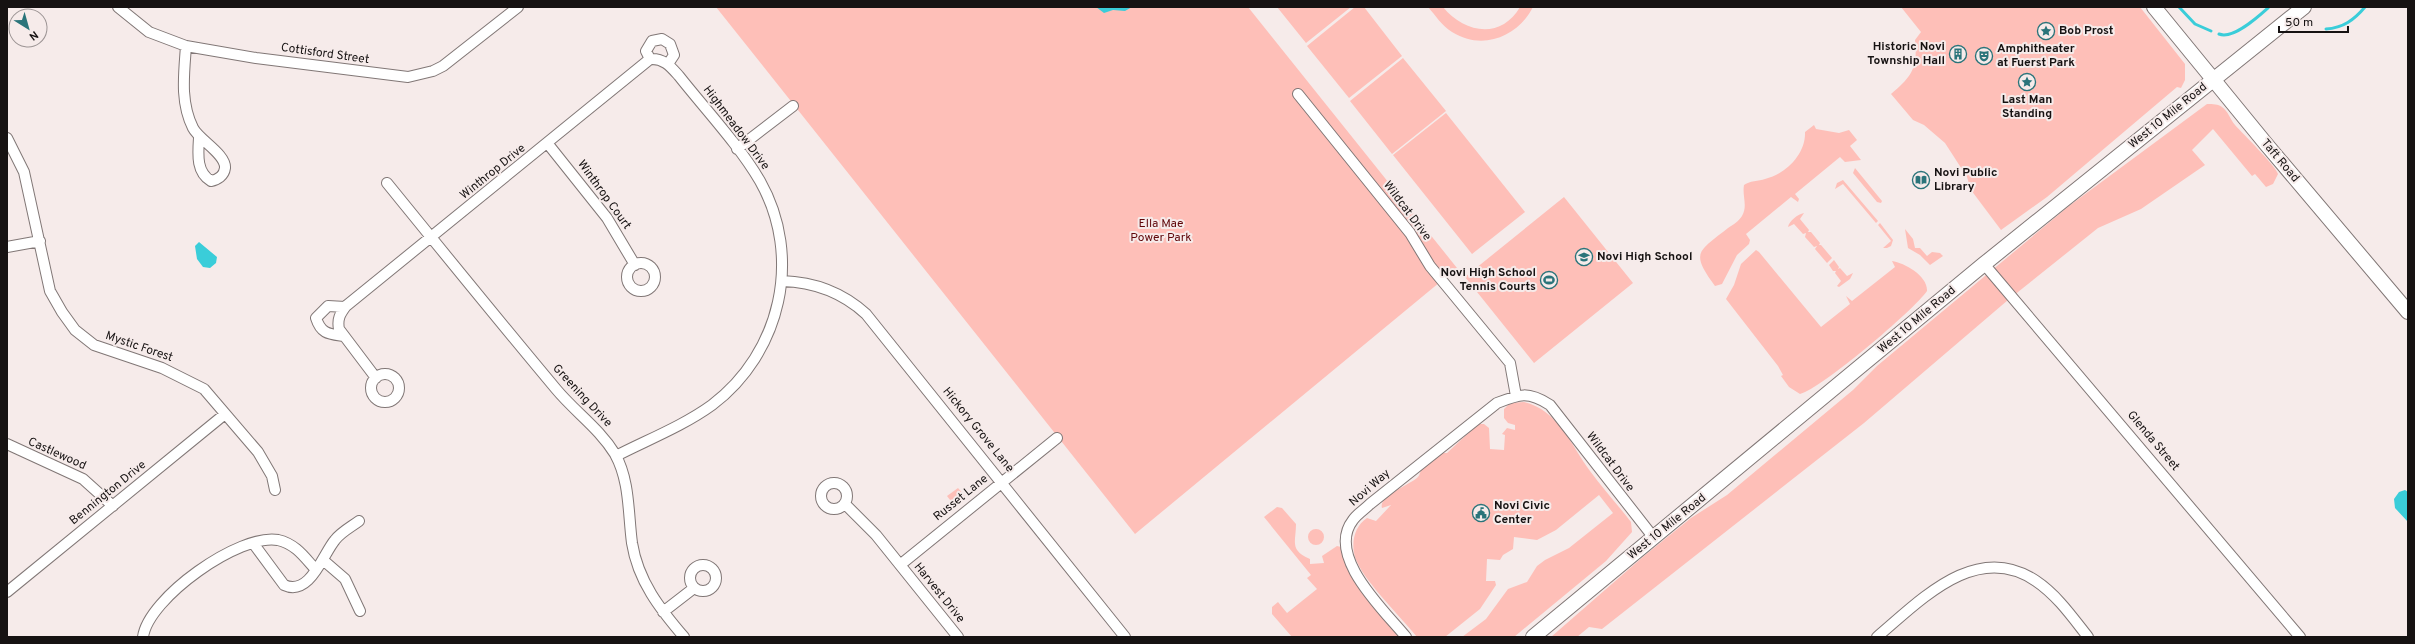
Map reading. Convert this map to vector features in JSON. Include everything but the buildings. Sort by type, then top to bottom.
[{"type":"main road","name":"Taft Road","points":[[2154,7],[2408,312]]},
{"type":"main road","name":"West 10 Mile Road","points":[[1533,637],[1984,264],[2304,7]]},
{"type":"street","name":"Cottisford Street","points":[[118,7],[149,32],[186,46],[271,60],[408,77],[433,71],[443,66],[518,7]]},
{"type":"street","points":[[654,59],[646,51],[652,41],[662,39],[670,44],[674,55],[668,64]]},
{"type":"street","points":[[186,46],[183,88],[186,108],[199,138]]},
{"type":"street","name":"Highmeadow Drive","points":[[616,456],[703,411],[737,382],[762,349],[770,331],[777,312],[782,280],[780,234],[767,195],[760,181],[737,149],[668,64],[654,59]]},
{"type":"street","name":"Winthrop Drive","points":[[343,336],[338,322],[340,314],[346,307],[654,59]]},
{"type":"street","name":"Wildcat Drive","points":[[1298,94],[1410,233],[1430,266],[1510,364],[1516,396],[1528,395],[1550,405],[1654,538]]},
{"type":"street","points":[[737,149],[793,106]]},
{"type":"street","name":"Mystic Forest","points":[[7,138],[24,172],[50,291],[62,312],[75,330],[94,345],[162,368],[187,379],[204,389],[258,452],[272,476],[275,490]]},
{"type":"street","name":"Winthrop Court","points":[[548,144],[606,218],[634,265]]},
{"type":"street","name":"Greening Drive","points":[[387,183],[557,391],[598,430],[616,456],[628,496],[632,543],[639,569],[648,590],[663,612],[684,637]]},
{"type":"street","points":[[7,247],[40,241]]},
{"type":"street","name":"Glenda Street","points":[[1984,264],[2300,637]]},
{"type":"street","name":"Hickory Grove Lane","points":[[782,280],[806,283],[827,288],[846,298],[866,314],[1125,637]]},
{"type":"street","points":[[346,307],[328,306],[316,318],[319,327],[324,333],[343,336],[376,378]]},
{"type":"street","name":"Novi Way","points":[[1406,637],[1349,563],[1345,540],[1352,521],[1370,504],[1486,410],[1497,403],[1516,396]]},
{"type":"street","name":"Bennington Drive","points":[[7,592],[225,414]]},
{"type":"street","name":"Russet Lane","points":[[900,565],[1057,438]]},
{"type":"street","name":"Castlewood","points":[[7,444],[83,479],[113,506]]},
{"type":"street","name":"Harvest Drive","points":[[845,504],[871,530],[958,637]]},
{"type":"street","points":[[253,543],[279,579],[288,586],[300,585],[316,570],[335,539],[359,521]]},
{"type":"street","points":[[143,637],[146,625],[152,615],[172,592],[220,557],[253,543],[271,539],[287,543],[298,550],[316,570]]},
{"type":"street","points":[[323,560],[345,579],[360,611]]},
{"type":"street","points":[[1877,637],[1947,582],[1963,573],[1988,568],[2018,571],[2036,581],[2055,598],[2086,636]]},
{"type":"street","points":[[663,612],[694,588]]},
{"type":"green space","name":"Ella Mae Power Park","points":[[716,7],[1248,7],[1457,268],[1135,534]]},
{"type":"green space","points":[[1277,7],[1351,7],[1306,43]]},
{"type":"green space","points":[[1355,7],[1364,7],[1402,56],[1349,98],[1307,46]]},
{"type":"green space","points":[[1428,7],[1443,7],[1461,23],[1482,29],[1503,25],[1512,18],[1520,7],[1533,7],[1518,26],[1509,33],[1498,38],[1475,40],[1463,38],[1448,30]]},
{"type":"green space","points":[[1901,7],[2140,7],[2185,64],[2185,80],[2181,88],[2177,87],[2047,197],[2001,230],[1971,190],[1967,177],[1945,143],[1924,125],[1913,120],[1891,94],[1904,82],[1912,71],[1916,50],[1915,40],[1921,32]]},
{"type":"green space","points":[[1403,58],[1446,111],[1392,154],[1350,101]]},
{"type":"green space","points":[[2207,104],[2217,105],[2224,109],[2235,125],[2272,164],[2278,174],[2273,184],[2266,187],[2255,174],[2252,176],[2213,129],[2192,150],[2205,165],[2141,209],[2098,228],[2008,300],[1864,423],[1602,629],[1589,627],[1577,637],[1551,637],[1644,556],[1691,518],[1727,495],[1853,390],[1877,366],[2069,206]]},
{"type":"green space","points":[[1446,113],[1525,212],[1472,254],[1393,155]]},
{"type":"green space","points":[[1814,125],[1816,129],[1839,133],[1849,130],[1857,140],[1850,146],[1861,160],[1845,162],[1840,157],[1795,194],[1799,199],[1798,202],[1791,197],[1746,234],[1750,240],[1749,244],[1737,255],[1722,284],[1715,286],[1702,266],[1700,259],[1704,248],[1736,223],[1742,216],[1745,208],[1744,185],[1763,180],[1780,173],[1787,168],[1802,148],[1805,132]]},
{"type":"green space","points":[[1855,168],[1882,201],[1881,203],[1877,202],[1853,173]]},
{"type":"green space","points":[[1843,180],[1878,221],[1876,223],[1843,184],[1835,189],[1837,183]]},
{"type":"green space","name":"Novi High School Tennis Courts","points":[[1564,197],[1633,283],[1534,363],[1465,277]]},
{"type":"green space","points":[[1804,213],[1800,219],[1809,230],[1808,232],[1811,232],[1820,243],[1819,245],[1821,245],[1832,258],[1827,263],[1815,249],[1817,246],[1814,247],[1805,237],[1806,233],[1803,234],[1794,224],[1788,227],[1794,218]]},
{"type":"green space","points":[[1880,223],[1893,240],[1891,246],[1887,248],[1883,248],[1891,241],[1878,225]]},
{"type":"green space","points":[[1905,229],[1913,239],[1915,248],[1920,248],[1927,256],[1932,252],[1940,253],[1943,256],[1930,265],[1920,255],[1908,248]]},
{"type":"green space","points":[[1756,250],[1821,327],[1850,304],[1846,296],[1852,301],[1895,267],[1892,261],[1909,267],[1920,275],[1924,280],[1927,291],[1919,301],[1887,331],[1827,378],[1811,389],[1800,394],[1789,387],[1781,376],[1783,375],[1778,366],[1726,299],[1734,285],[1741,264]]},
{"type":"green space","points":[[1834,260],[1839,267],[1838,269],[1840,268],[1847,276],[1853,273],[1850,279],[1839,287],[1837,286],[1841,281],[1835,273],[1836,271],[1833,271],[1829,265]]},
{"type":"green space","points":[[1524,402],[1536,406],[1555,420],[1590,471],[1631,522],[1632,532],[1606,561],[1514,637],[1462,637],[1486,619],[1508,589],[1527,582],[1537,566],[1545,560],[1569,548],[1613,513],[1599,495],[1556,530],[1537,540],[1514,537],[1513,549],[1503,555],[1500,560],[1487,559],[1486,581],[1495,581],[1496,585],[1480,609],[1445,637],[1417,637],[1376,590],[1362,571],[1355,556],[1353,544],[1356,532],[1362,522],[1367,518],[1376,521],[1391,505],[1382,508],[1382,504],[1385,499],[1418,477],[1421,470],[1426,465],[1442,453],[1447,453],[1478,424],[1484,424],[1489,428],[1490,449],[1504,450],[1505,435],[1502,434],[1507,428],[1515,430],[1515,425],[1508,423],[1504,418],[1504,409],[1510,403]]},
{"type":"green space","points":[[958,488],[965,496],[954,505],[947,496]]},
{"type":"green space","points":[[1277,507],[1282,508],[1296,524],[1296,549],[1303,556],[1310,559],[1310,564],[1324,563],[1322,556],[1337,546],[1341,547],[1347,569],[1352,577],[1401,637],[1292,637],[1272,614],[1272,607],[1278,602],[1287,613],[1317,589],[1307,578],[1311,575],[1264,517]]},
{"type":"green space","points":[[1316,529],[1322,531],[1324,537],[1322,543],[1316,545],[1310,543],[1308,537],[1310,531]]},
{"type":"water","points":[[1096,7],[1132,7],[1125,11],[1113,10],[1104,13]]},
{"type":"water","points":[[199,242],[217,257],[216,263],[210,268],[203,267],[197,259],[195,246]]},
{"type":"water","points":[[2405,490],[2408,492],[2408,522],[2395,508],[2394,499],[2399,492]]},
{"type":"waterway","points":[[2179,7],[2195,24],[2211,31]]},
{"type":"waterway","points":[[2219,34],[2231,34],[2246,26],[2269,7]]},
{"type":"waterway","points":[[2326,29],[2343,25],[2357,16],[2365,7]]},
{"type":"place","name":"Bob Prost","points":[[2046,31]]},
{"type":"place","name":"Historic Novi Township Hall","points":[[1958,54]]},
{"type":"place","name":"Amphitheater at Fuerst Park","points":[[1984,56]]},
{"type":"place","name":"Last Man Standing","points":[[2027,82]]},
{"type":"place","name":"Novi Public Library","points":[[1921,180]]},
{"type":"place","name":"Novi High School","points":[[1584,257]]},
{"type":"place","name":"Novi High School Tennis Courts","points":[[1549,280]]},
{"type":"place","name":"Novi Civic Center","points":[[1481,513]]}]
